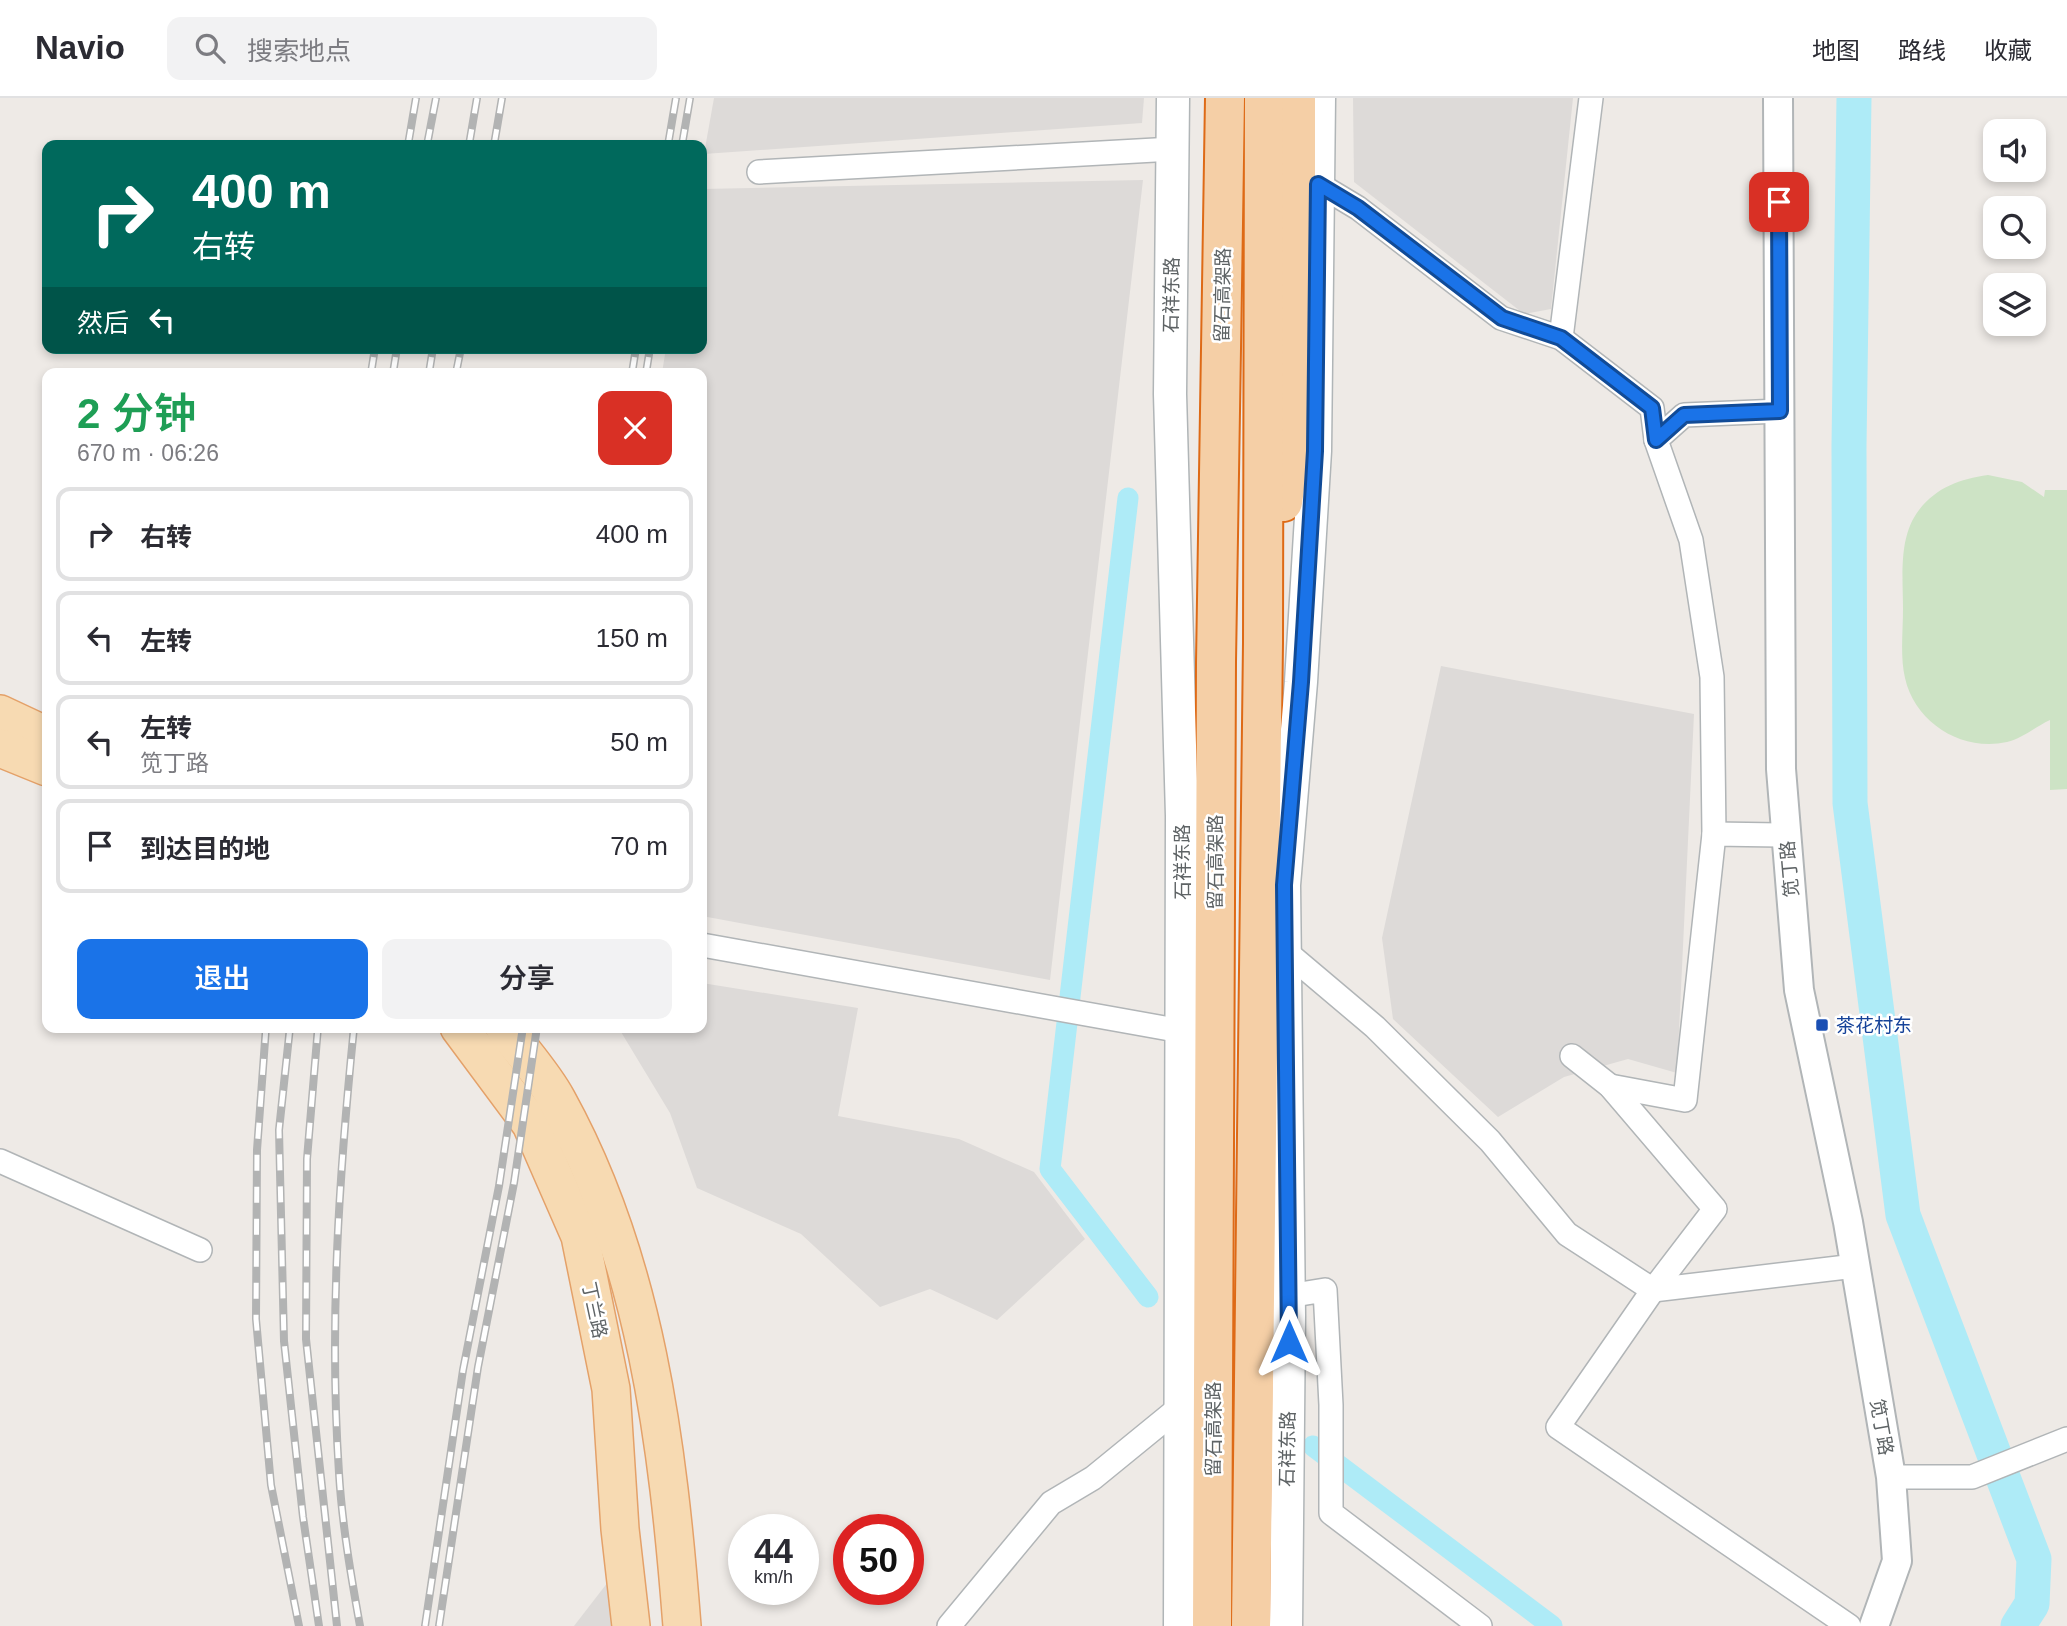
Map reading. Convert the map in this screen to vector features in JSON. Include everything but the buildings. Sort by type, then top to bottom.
[{"type":"highway","points":[[1200,98],[1195,404],[1197,543],[1216,662]]},
{"type":"highway","name":"留石高架路","points":[[1212,1626],[1198,1027],[1216,662],[1225,98]]},
{"type":"highway","name":"留石高架路","points":[[1251,1626],[1256,1021],[1263,643],[1264,98]]},
{"type":"highway","points":[[1263,643],[1296,410],[1296,98]]},
{"type":"main road","name":"石祥东路","points":[[1173,98],[1170,394],[1182,816],[1198,1027],[1180,1407],[1180,1626]]},
{"type":"main road","name":"石祥东路","points":[[1286,1626],[1288,1296],[1284,885],[1301,682],[1315,451],[1319,98]]},
{"type":"main road","points":[[0,714],[42,734]]},
{"type":"main road","points":[[0,748],[42,765]]},
{"type":"main road","name":"丁兰路","points":[[463,1033],[531,1124],[580,1236],[611,1388],[620,1529],[631,1626]]},
{"type":"main road","name":"丁兰路","points":[[508,1033],[556,1098],[608,1207],[644,1332],[673,1500],[682,1626]]},
{"type":"street","points":[[1561,338],[1581,160],[1591,98]]},
{"type":"street","name":"笕丁路","points":[[1778,98],[1781,769],[1799,990],[1855,1266],[1891,1477],[1897,1561],[1874,1626]]},
{"type":"street","points":[[759,172],[1173,149]]},
{"type":"street","points":[[1318,184],[1358,208],[1502,318],[1561,338],[1652,408],[1656,440],[1691,540],[1712,677],[1714,834],[1685,1100],[1609,1086]]},
{"type":"street","points":[[1656,440],[1684,415],[1780,411]]},
{"type":"street","points":[[1714,834],[1786,835]]},
{"type":"street","points":[[707,946],[1110,1019],[1198,1027]]},
{"type":"street","points":[[1285,951],[1375,1027],[1490,1140],[1567,1234],[1653,1290],[1855,1266]]},
{"type":"street","points":[[1572,1056],[1609,1086],[1716,1209],[1653,1290],[1558,1427],[1849,1626]]},
{"type":"street","points":[[0,1161],[200,1250]]},
{"type":"street","points":[[1288,1296],[1325,1290],[1331,1405],[1331,1513],[1480,1626]]},
{"type":"street","points":[[949,1626],[1051,1503],[1093,1478],[1180,1407]]},
{"type":"street","points":[[1891,1477],[1972,1477],[2067,1439]]},
{"type":"shaded area","points":[[714,98],[1144,98],[1142,123],[707,154],[706,140]]},
{"type":"shaded area","points":[[1353,98],[1573,98],[1551,309],[1524,314],[1354,182]]},
{"type":"shaded area","points":[[1143,180],[1050,980],[707,917],[707,368],[663,368],[665,354],[707,354],[707,189]]},
{"type":"shaded area","points":[[1441,666],[1694,714],[1677,1073],[1628,1059],[1564,1077],[1498,1117],[1393,1019],[1382,938]]},
{"type":"shaded area","points":[[707,984],[858,1008],[838,1116],[959,1139],[1034,1172],[1085,1239],[997,1320],[930,1289],[880,1307],[801,1234],[697,1188],[670,1113],[622,1033],[707,1033]]},
{"type":"shaded area","points":[[608,1582],[614,1626],[574,1626]]},
{"type":"green space","points":[[1988,475],[2022,482],[2044,497],[2045,490],[2067,490],[2067,789],[2050,790],[2050,720],[2007,742],[1973,743],[1943,731],[1930,721],[1910,694],[1905,678],[1902,653],[1903,558],[1912,521],[1926,502],[1941,490],[1968,479]]},
{"type":"waterway","points":[[1854,98],[1849,446],[1850,803],[1903,1215],[2034,1559],[2032,1604],[2018,1626]]},
{"type":"waterway","points":[[1128,498],[1050,1169],[1148,1297]]},
{"type":"waterway","points":[[1313,1446],[1552,1626]]},
{"type":"railway","points":[[409,140],[416,98]]},
{"type":"railway","points":[[428,140],[436,98]]},
{"type":"railway","points":[[470,140],[477,98]]},
{"type":"railway","points":[[495,140],[502,98]]},
{"type":"railway","points":[[669,140],[676,98]]},
{"type":"railway","points":[[683,140],[690,98]]},
{"type":"railway","points":[[372,368],[374,354]]},
{"type":"railway","points":[[394,368],[396,354]]},
{"type":"railway","points":[[430,368],[432,354]]},
{"type":"railway","points":[[457,368],[460,354]]},
{"type":"railway","points":[[633,368],[635,354]]},
{"type":"railway","points":[[647,368],[649,354]]},
{"type":"railway","points":[[266,1033],[257,1150],[256,1319],[271,1485],[299,1626]]},
{"type":"railway","points":[[289,1033],[279,1130],[284,1341],[303,1517],[319,1626]]},
{"type":"railway","points":[[318,1033],[307,1159],[306,1339],[337,1626]]},
{"type":"railway","points":[[353,1033],[340,1194],[335,1361],[340,1492],[360,1626]]},
{"type":"railway","points":[[425,1626],[463,1370],[499,1186],[522,1033]]},
{"type":"railway","points":[[439,1626],[478,1367],[514,1183],[536,1033]]},
{"type":"place","name":"茶花村东","points":[[1822,1025]]},
{"type":"route","points":[[1289,1342],[1284,885],[1301,682],[1315,451],[1318,184],[1358,208],[1502,318],[1561,338],[1616,378],[1652,408],[1656,440],[1684,415],[1780,411],[1779,202]]}]
